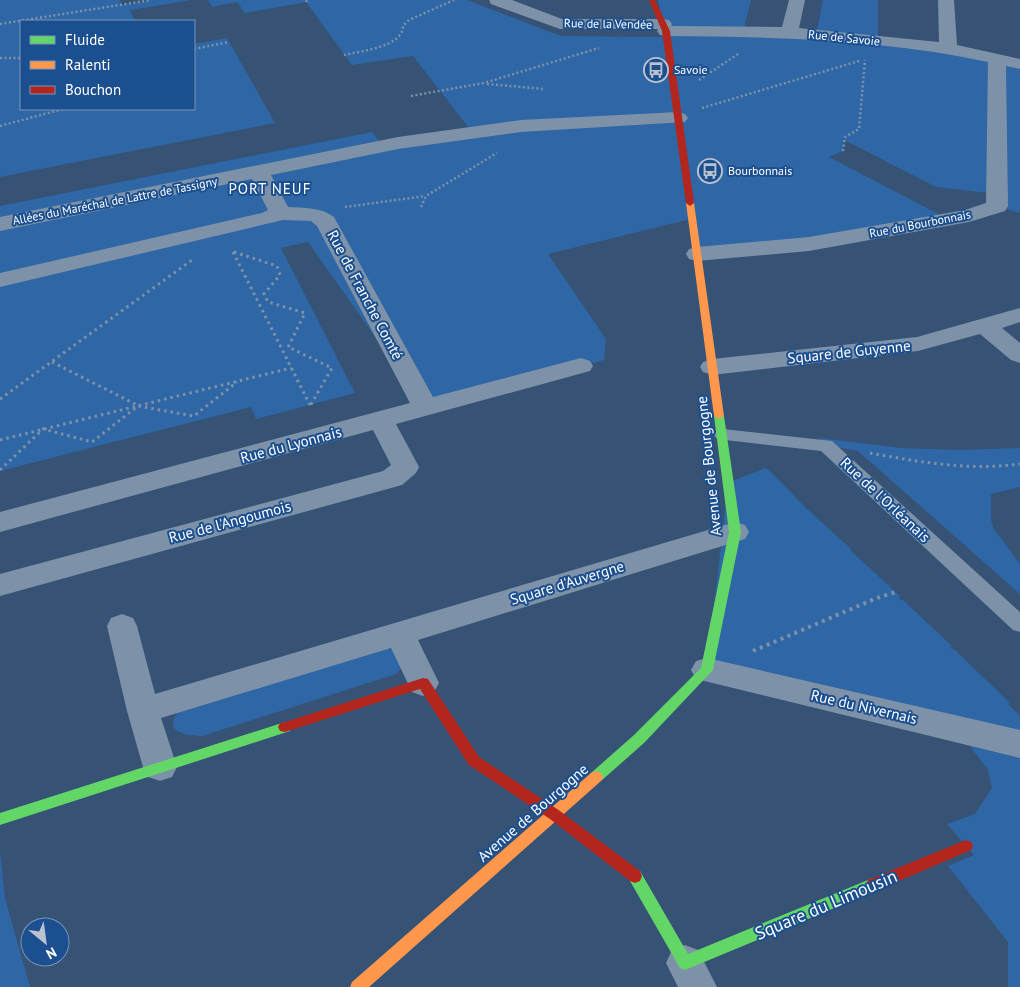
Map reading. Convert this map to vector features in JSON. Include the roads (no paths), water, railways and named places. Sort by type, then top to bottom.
[{"type":"street","name":"Rue de la Vendée","points":[[496,0],[560,24],[664,27]]},
{"type":"street","name":"Avenue de Bourgogne","points":[[358,987],[639,740],[707,670],[735,532],[675,96],[664,27],[652,0]]},
{"type":"street","points":[[780,32],[797,0]]},
{"type":"street","points":[[946,0],[948,48]]},
{"type":"street","name":"Rue de Savoie","points":[[664,27],[780,32],[948,48],[1020,64]]},
{"type":"street","name":"Rue du Bourbonnais","points":[[696,254],[809,244],[968,216],[998,206],[997,60]]},
{"type":"street","name":"Allées du Maréchal de Lattre de Tassigny","points":[[0,224],[398,143],[515,126],[678,117]]},
{"type":"street","points":[[0,280],[268,218],[280,213],[258,172]]},
{"type":"street","name":"Rue de Franche Comté","points":[[280,213],[317,215],[329,228],[426,409]]},
{"type":"street","name":"Square de Guyenne","points":[[712,367],[918,344],[1020,315]]},
{"type":"street","points":[[984,325],[1020,355]]},
{"type":"street","name":"Rue du Lyonnais","points":[[0,522],[581,366]]},
{"type":"street","name":"Rue de l'Angoumois","points":[[0,585],[392,478],[406,467],[381,421]]},
{"type":"street","name":"Square d'Auvergne","points":[[143,711],[735,532]]},
{"type":"street","points":[[122,626],[143,711],[160,767]]},
{"type":"street","points":[[400,634],[424,683],[474,761],[555,815]]},
{"type":"street","name":"Rue du Nivernais","points":[[707,670],[1020,744]]},
{"type":"street","points":[[0,818],[424,683]]},
{"type":"street","name":"Square du Limousin","points":[[555,815],[635,876],[692,975],[966,846]]},
{"type":"lane","name":"Rue de l'Orléanais","points":[[723,435],[826,445],[1020,624]]},
{"type":"place","name":"Savoie","points":[[656,70]]},
{"type":"place","name":"Bourbonnais","points":[[710,171]]},
{"type":"district","name":"PORT NEUF","points":[[270,189]]}]
